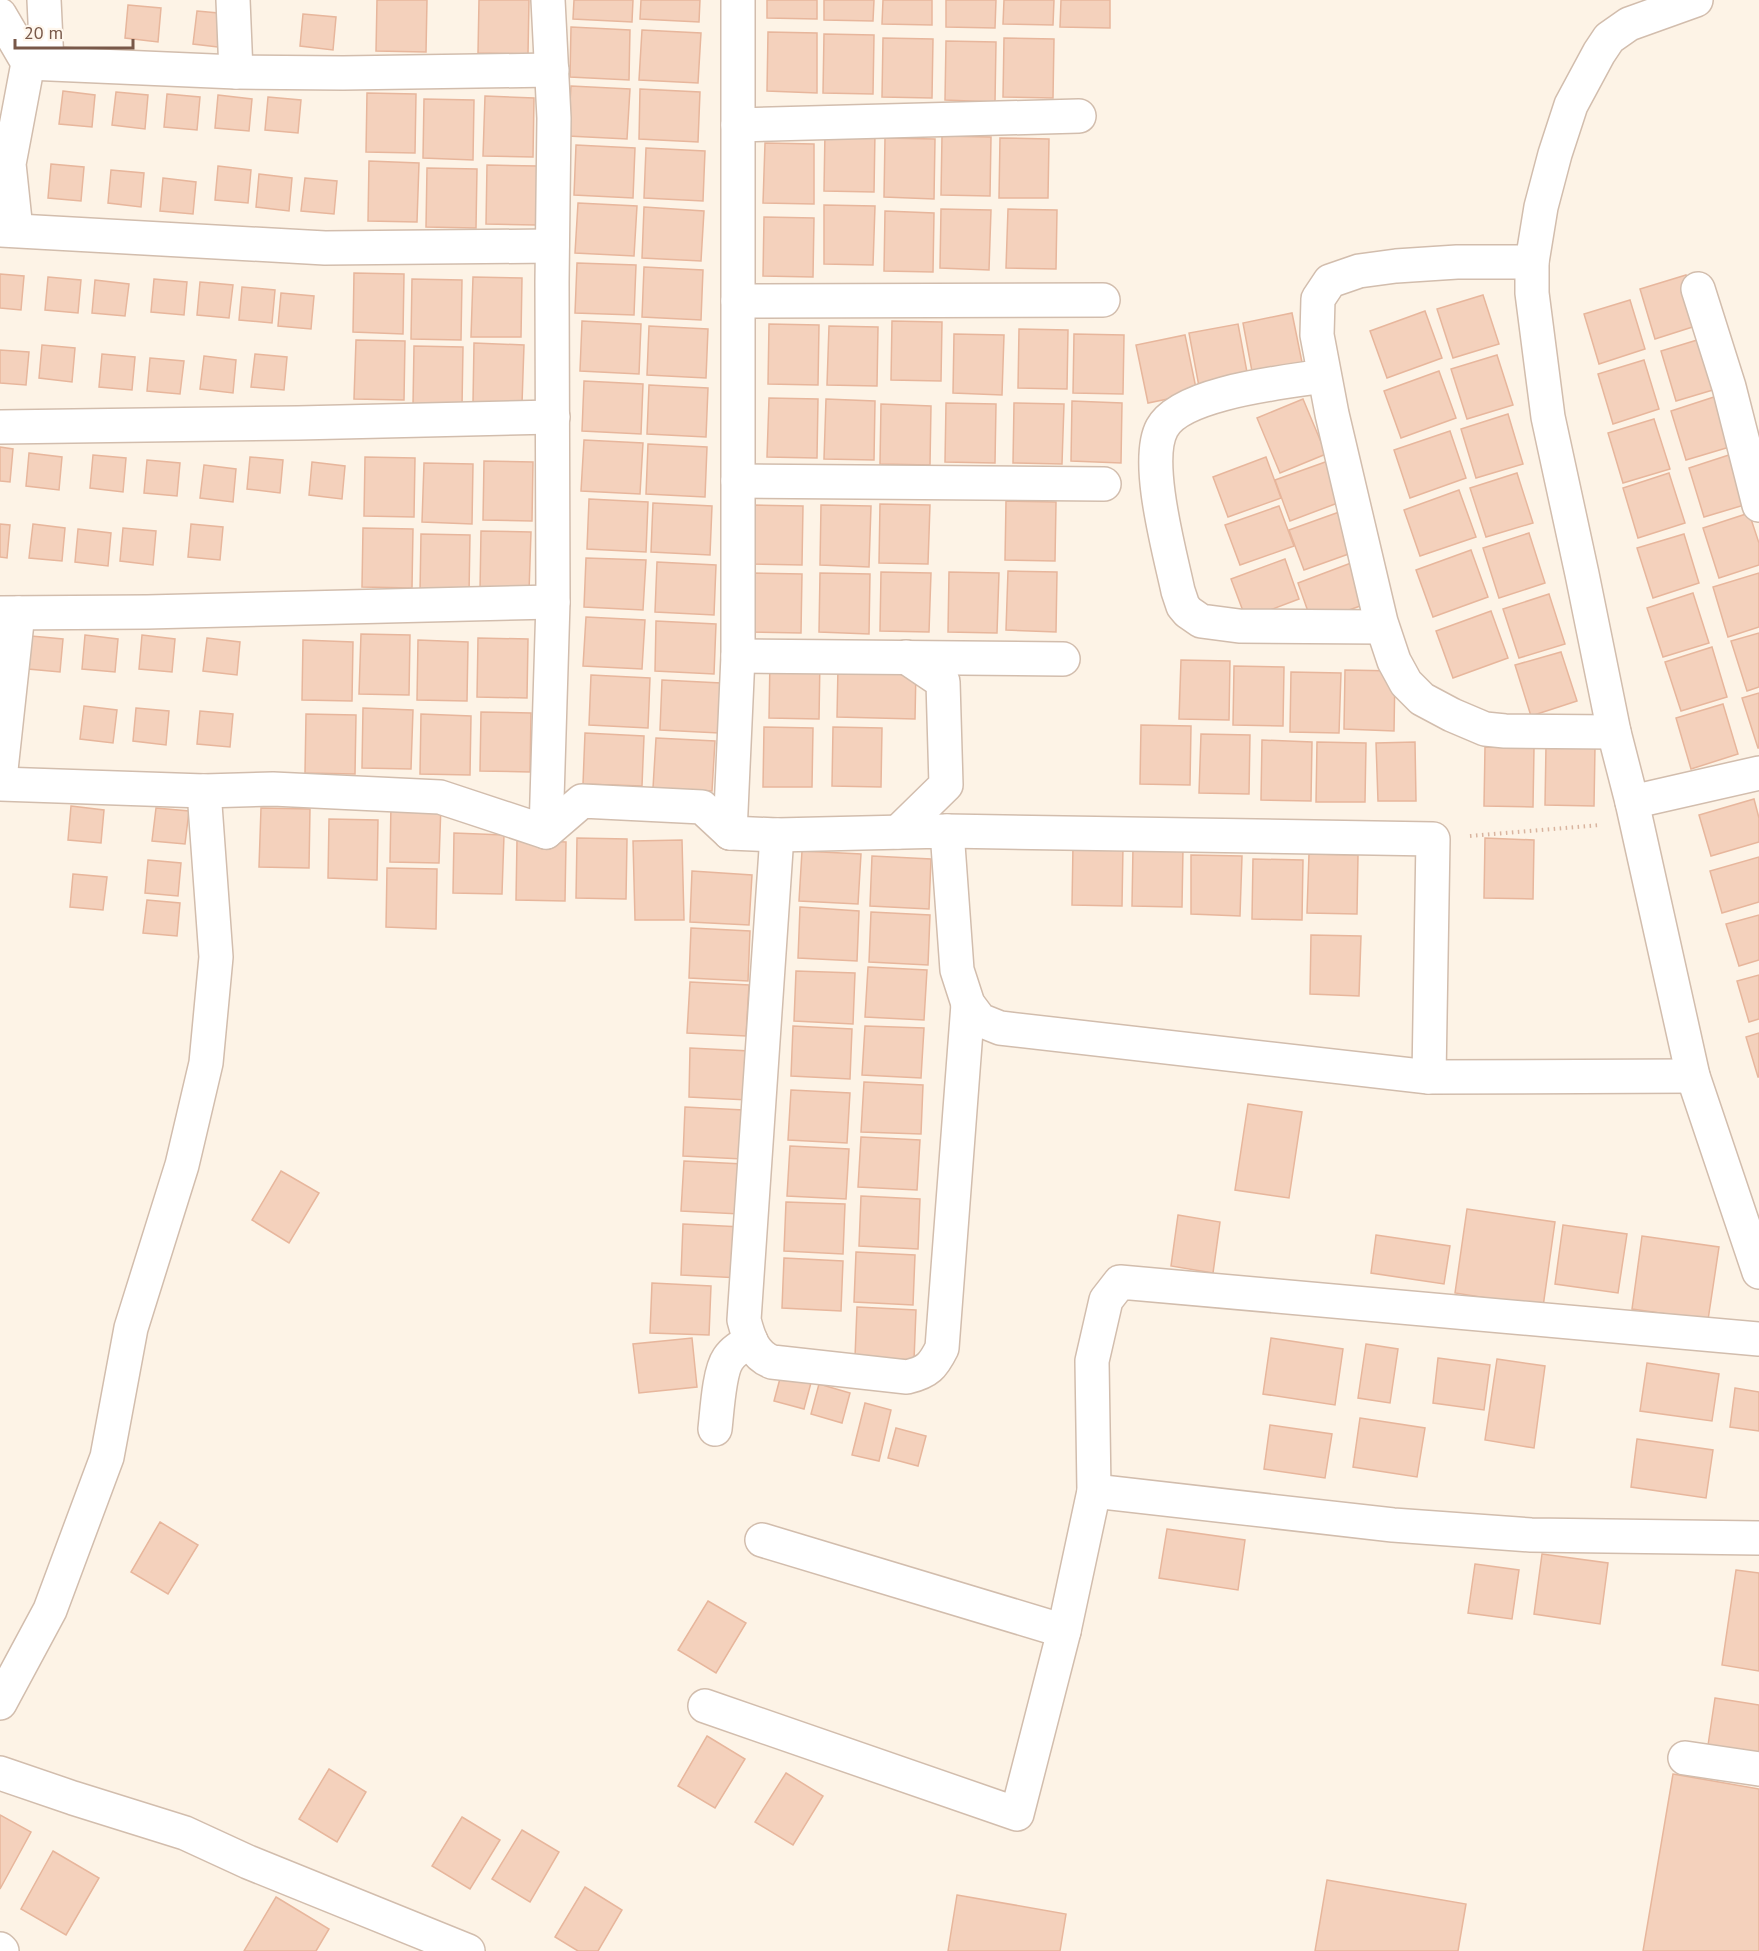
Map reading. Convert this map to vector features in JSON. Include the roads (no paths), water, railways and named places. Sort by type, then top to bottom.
[{"type":"street","points":[[44,0],[37,63],[4,166],[8,230],[325,248],[552,246]]},
{"type":"street","points":[[233,0],[236,72]]},
{"type":"street","points":[[546,832],[553,603],[554,118],[548,0]]},
{"type":"street","points":[[730,833],[738,656],[738,0]]},
{"type":"street","points":[[1696,0],[1629,24],[1609,38],[1599,53],[1571,105],[1541,207],[1532,262],[1532,293],[1548,417],[1614,732],[1693,1076],[1759,1272]]},
{"type":"street","points":[[0,15],[37,63],[236,72],[552,70]]},
{"type":"street","points":[[738,125],[1079,116]]},
{"type":"street","points":[[1532,262],[1457,262],[1396,266],[1359,271],[1330,280],[1318,300],[1317,335],[1324,376],[1382,627],[1394,662],[1406,683],[1422,699],[1485,729],[1614,732]]},
{"type":"street","points":[[1698,289],[1729,387],[1759,505]]},
{"type":"street","points":[[738,301],[1103,300]]},
{"type":"street","points":[[1324,376],[1242,390],[1197,401],[1173,415],[1163,425],[1156,446],[1157,485],[1178,591],[1183,606],[1201,621],[1239,626],[1382,627]]},
{"type":"street","points":[[0,427],[553,417]]},
{"type":"street","points":[[738,481],[1104,484]]},
{"type":"street","points":[[0,779],[9,613],[553,603]]},
{"type":"street","points":[[738,656],[1064,659]]},
{"type":"street","points":[[898,832],[946,784],[944,682],[906,657]]},
{"type":"street","points":[[1634,812],[1759,773]]},
{"type":"street","points":[[0,784],[204,791],[273,789],[440,797],[546,832]]},
{"type":"street","points":[[0,1703],[50,1610],[107,1457],[131,1328],[182,1165],[206,1063],[216,957],[204,791]]},
{"type":"street","points":[[546,832],[582,801],[702,807],[730,833],[777,835],[947,831],[1433,839],[1429,1077]]},
{"type":"street","points":[[947,831],[957,970],[968,1004],[980,1020],[1000,1028],[1429,1077],[1693,1076]]},
{"type":"street","points":[[777,835],[744,1320],[750,1341],[762,1358],[772,1362],[907,1377],[922,1374],[935,1363],[942,1348],[968,1004]]},
{"type":"street","points":[[705,1706],[1017,1814],[1064,1631],[1094,1491],[1092,1361],[1106,1300],[1120,1282],[1759,1340]]},
{"type":"street","points":[[715,1429],[727,1360],[736,1349],[750,1341]]},
{"type":"street","points":[[1094,1491],[1382,1524],[1473,1531],[1531,1535],[1759,1538]]},
{"type":"street","points":[[762,1540],[1064,1631]]},
{"type":"street","points":[[1685,1758],[1759,1770]]},
{"type":"street","points":[[0,1773],[185,1833],[248,1862],[468,1951]]}]
